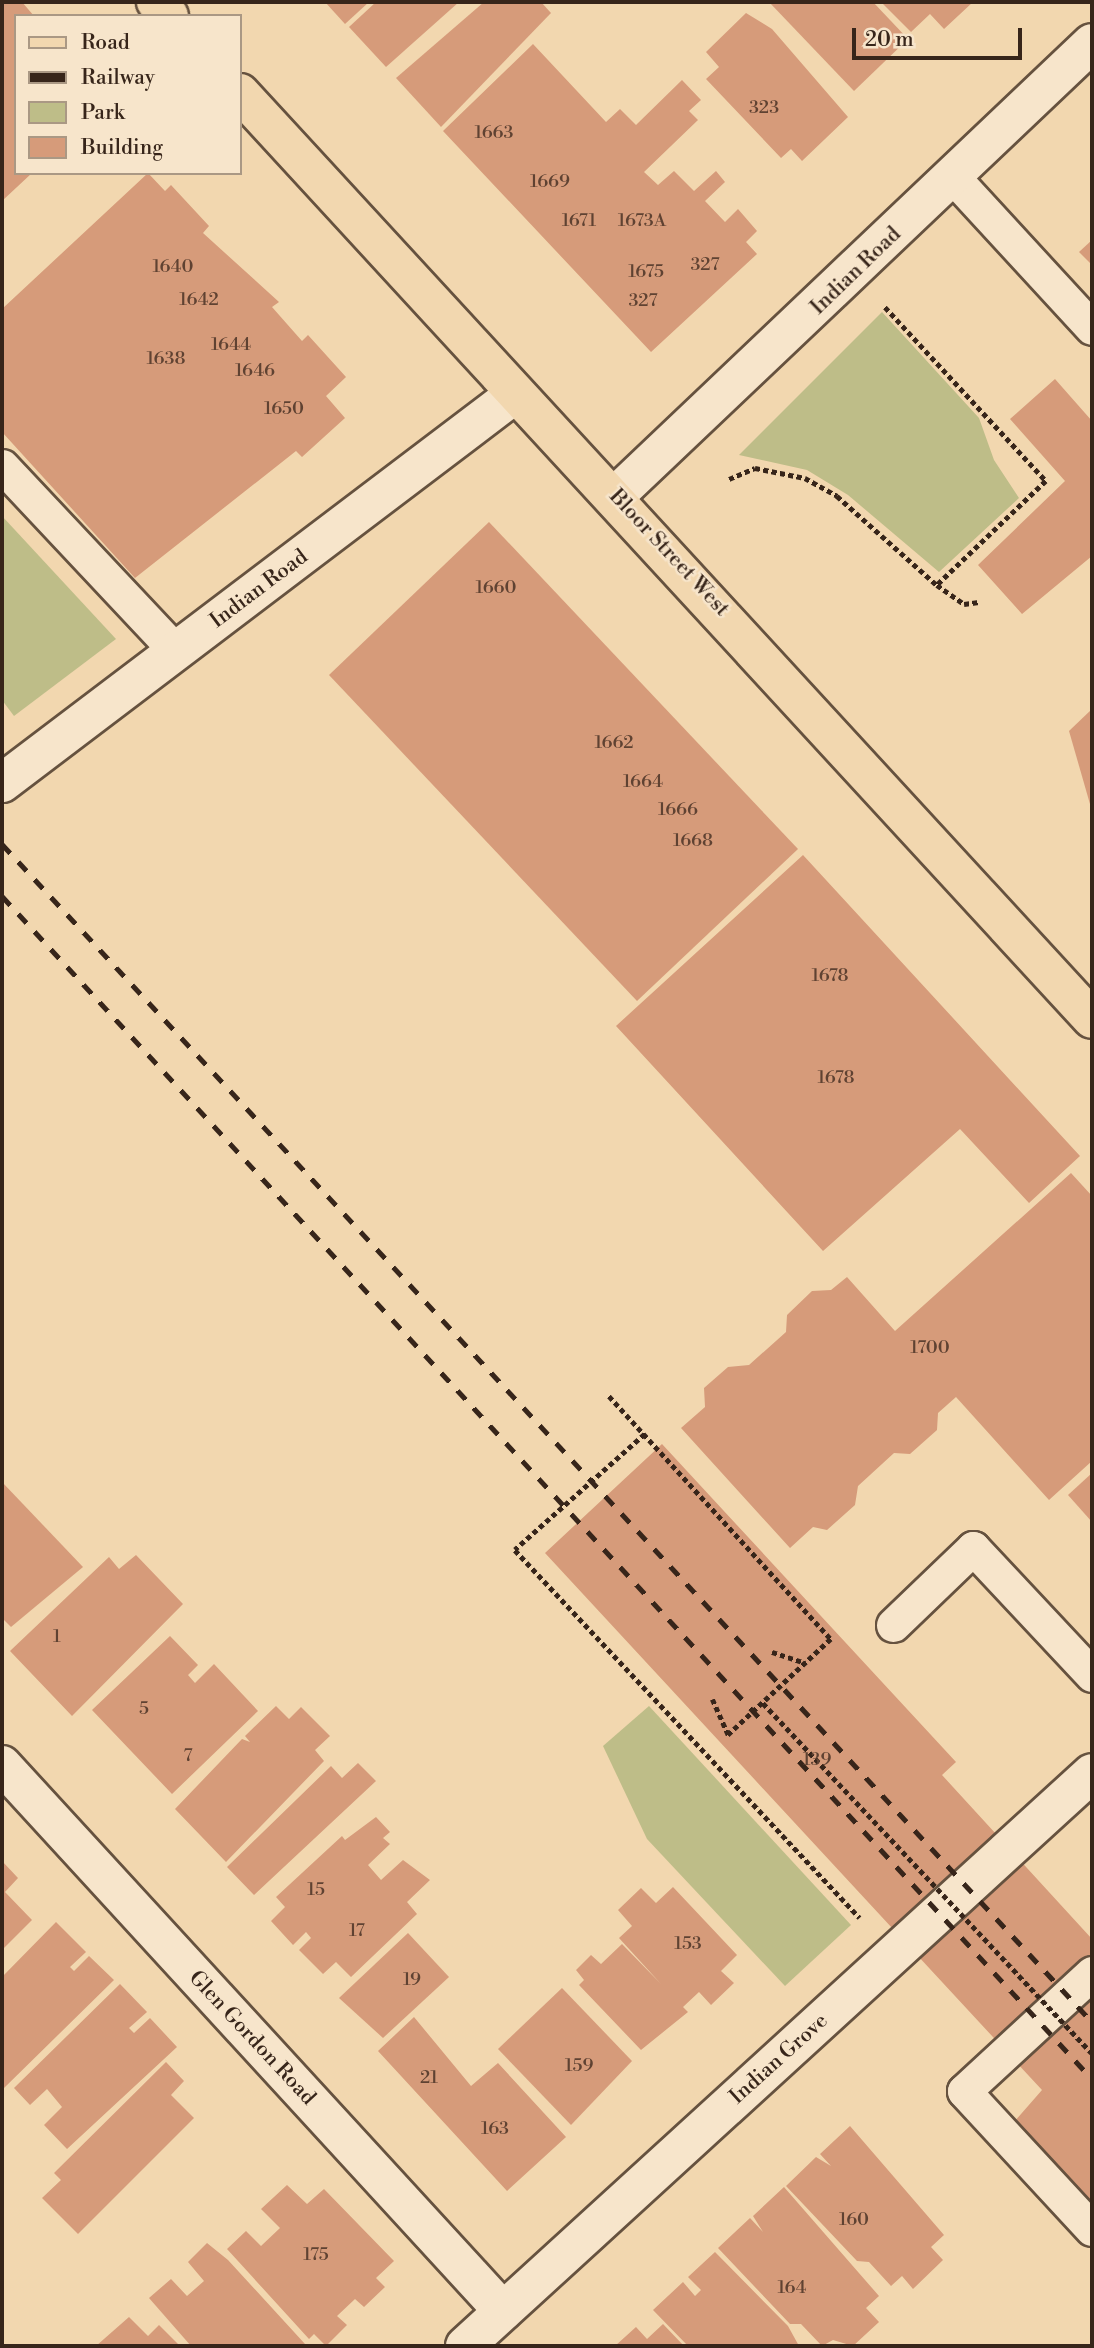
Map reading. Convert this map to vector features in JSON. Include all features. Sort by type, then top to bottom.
[{"type":"main road","name":"Bloor Street West","points":[[242,95],[515,394],[615,495],[1092,1019]]},
{"type":"street","name":"Indian Road","points":[[615,495],[1092,43]]},
{"type":"street","name":"Indian Road","points":[[2,783],[515,394]]},
{"type":"street","name":"Glen Gordon Road","points":[[2,1765],[503,2311]]},
{"type":"street","name":"Indian Grove","points":[[466,2346],[1092,1773]]},
{"type":"lane","points":[[953,177],[1092,328]]},
{"type":"lane","points":[[2,466],[176,651]]},
{"type":"lane","points":[[893,1625],[973,1548],[1092,1675]]},
{"type":"lane","points":[[1092,1973],[964,2091],[1092,2229]]},
{"type":"path","points":[[880,302],[1046,481],[937,585]]},
{"type":"path","points":[[729,479],[755,468],[805,478],[836,496],[937,585],[964,604],[979,603]]},
{"type":"path","points":[[609,1396],[831,1639],[728,1735],[712,1699]]},
{"type":"path","points":[[645,1434],[515,1550],[866,1924]]},
{"type":"path","points":[[772,1652],[805,1663]]},
{"type":"path","points":[[763,1703],[1092,2053]]},
{"type":"green space","points":[[882,312],[979,418],[994,460],[1019,498],[939,572],[848,495],[807,470],[739,455]]},
{"type":"green space","points":[[2,516],[116,639],[14,716],[2,700]]},
{"type":"green space","points":[[649,1706],[851,1925],[785,1986],[647,1839],[603,1746]]},
{"type":"building","points":[[2,2],[22,2],[32,14],[14,14],[14,175],[30,175],[2,201]]},
{"type":"building","points":[[325,2],[369,2],[345,24]]},
{"type":"building","points":[[376,2],[459,2],[386,67],[349,27]]},
{"type":"building","points":[[484,2],[541,2],[551,13],[441,127],[396,78]]},
{"type":"building","points":[[769,2],[873,2],[908,39],[854,91]]},
{"type":"building","points":[[881,2],[973,2],[944,29],[930,14],[911,32]]},
{"type":"building","points":[[746,13],[772,29],[848,117],[802,161],[791,149],[781,158],[706,79],[719,67],[706,52]]},
{"type":"building","points":[[533,44],[606,122],[620,109],[636,125],[682,80],[701,100],[689,111],[698,120],[644,172],[658,185],[674,171],[694,191],[716,171],[725,182],[705,201],[725,222],[738,209],[757,231],[746,242],[757,254],[651,352],[443,131]]},
{"type":"building","points":[[146,175],[150,175],[165,191],[171,185],[209,226],[203,233],[279,302],[272,307],[302,341],[308,335],[346,377],[326,396],[345,418],[302,457],[296,451],[135,578],[2,432],[2,309]]},
{"type":"building","points":[[1092,240],[1092,265],[1079,252]]},
{"type":"building","points":[[1055,379],[1092,421],[1092,556],[1022,614],[978,565],[1065,481],[1010,419]]},
{"type":"building","points":[[489,522],[798,849],[637,1001],[329,675]]},
{"type":"building","points":[[1092,709],[1092,811],[1069,731]]},
{"type":"building","points":[[803,855],[1080,1156],[1029,1203],[960,1129],[823,1251],[616,1026]]},
{"type":"building","points":[[1071,1173],[1092,1196],[1092,1461],[1049,1500],[956,1397],[938,1413],[937,1430],[910,1454],[894,1453],[858,1486],[855,1505],[827,1530],[813,1527],[790,1548],[681,1428],[705,1407],[704,1388],[728,1367],[749,1365],[786,1332],[787,1315],[812,1291],[831,1290],[847,1277],[895,1331]]},
{"type":"building","points":[[662,1444],[956,1762],[942,1775],[1092,1939],[1092,2209],[1015,2121],[1042,2090],[545,1553]]},
{"type":"building","points":[[1092,1473],[1092,1522],[1068,1495]]},
{"type":"building","points":[[2,1482],[83,1567],[11,1627],[2,1618]]},
{"type":"building","points":[[136,1555],[183,1604],[72,1716],[10,1651],[109,1557],[119,1569]]},
{"type":"building","points":[[170,1636],[198,1665],[188,1675],[195,1683],[214,1664],[258,1711],[172,1794],[92,1710]]},
{"type":"building","points":[[276,1706],[289,1719],[301,1707],[330,1736],[315,1750],[324,1761],[226,1862],[175,1809],[242,1739],[250,1742],[245,1736]]},
{"type":"building","points":[[358,1763],[376,1781],[254,1895],[227,1867],[331,1766],[342,1778]]},
{"type":"building","points":[[376,1817],[390,1832],[383,1838],[390,1844],[368,1865],[381,1880],[403,1860],[430,1880],[407,1902],[417,1914],[351,1977],[336,1962],[323,1974],[299,1950],[311,1938],[306,1932],[293,1945],[271,1921],[285,1907],[276,1897],[342,1836],[345,1840]]},
{"type":"building","points":[[2,1861],[18,1878],[5,1892],[32,1920],[2,1950]]},
{"type":"building","points":[[673,1887],[737,1955],[721,1971],[734,1983],[711,2005],[699,1992],[683,2007],[688,2012],[641,2050],[579,1985],[584,1980],[576,1970],[591,1955],[601,1964],[622,1944],[661,1984],[619,1938],[632,1926],[618,1910],[641,1888],[656,1903]]},
{"type":"building","points":[[56,1922],[86,1952],[70,1967],[74,1971],[89,1956],[114,1980],[2,2090],[2,1977]]},
{"type":"building","points":[[408,1933],[449,1977],[383,2038],[339,1998]]},
{"type":"building","points":[[120,1984],[147,2012],[129,2028],[134,2033],[150,2018],[177,2047],[67,2149],[44,2125],[62,2107],[47,2089],[30,2105],[14,2088]]},
{"type":"building","points":[[562,1988],[632,2061],[571,2125],[498,2049]]},
{"type":"building","points":[[414,2017],[471,2086],[498,2063],[566,2137],[507,2191],[378,2051]]},
{"type":"building","points":[[166,2062],[184,2081],[171,2095],[194,2118],[78,2234],[42,2198],[61,2180],[54,2173]]},
{"type":"building","points":[[850,2126],[944,2235],[931,2247],[943,2260],[913,2289],[902,2276],[891,2286],[869,2262],[857,2261],[786,2186],[816,2157],[831,2166],[820,2154]]},
{"type":"building","points":[[287,2185],[307,2204],[324,2189],[394,2261],[376,2278],[385,2287],[364,2307],[355,2299],[337,2316],[347,2325],[326,2346],[314,2334],[309,2339],[227,2249],[246,2231],[261,2246],[280,2228],[261,2209]]},
{"type":"building","points":[[784,2187],[879,2296],[866,2308],[879,2322],[853,2346],[833,2340],[822,2346],[801,2324],[790,2324],[718,2248],[750,2218],[763,2232],[753,2216]]},
{"type":"building","points":[[207,2243],[228,2260],[305,2344],[191,2346],[149,2298],[171,2279],[187,2296],[204,2281],[188,2262]]},
{"type":"building","points":[[715,2252],[788,2326],[799,2346],[688,2346],[653,2310],[683,2282],[695,2296],[701,2290],[688,2277]]},
{"type":"building","points":[[129,2317],[148,2336],[159,2325],[180,2346],[96,2346]]},
{"type":"building","points":[[663,2324],[684,2346],[615,2346],[636,2327],[647,2339]]},
{"type":"railway","points":[[2,844],[1092,2022]]},
{"type":"railway","points":[[2,896],[1092,2079]]}]
